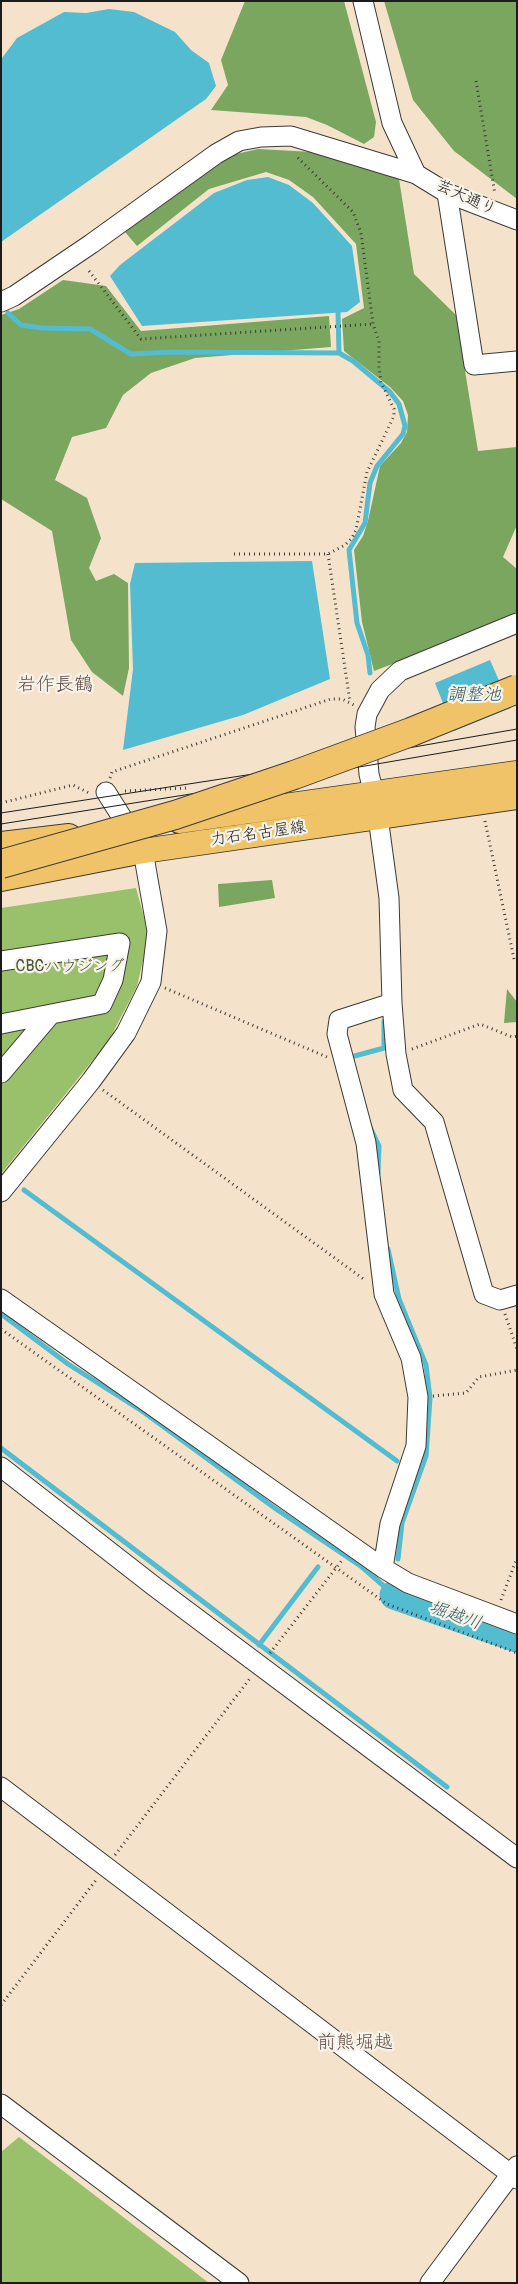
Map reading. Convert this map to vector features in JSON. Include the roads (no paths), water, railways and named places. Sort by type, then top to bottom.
[{"type":"highway","points":[[1,850],[121,816],[286,764],[517,675]]},
{"type":"highway","points":[[1,864],[174,815],[294,775],[411,732],[517,689]]},
{"type":"main road","name":"力石名古屋線","points":[[1,879],[376,806],[517,773]]},
{"type":"main road","name":"力石名古屋線","points":[[1,844],[129,828],[376,806],[481,802],[517,797]]},
{"type":"street","points":[[363,1],[392,123],[416,174]]},
{"type":"street","name":"芸大通り","points":[[1,302],[14,296],[168,190],[216,154],[239,141],[275,135],[290,136],[416,174],[447,193],[517,220]]},
{"type":"street","points":[[447,193],[474,364],[517,361]]},
{"type":"street","points":[[508,1297],[484,1294],[434,1122],[403,1090],[396,1054],[392,1003],[389,898],[376,806],[369,774],[366,714],[380,690],[392,677],[412,666],[517,623]]},
{"type":"street","points":[[1,1192],[91,1081],[126,1033],[151,982],[157,931],[143,852],[106,792]]},
{"type":"street","points":[[1,961],[120,943],[113,980],[102,1004],[1,1024]]},
{"type":"street","points":[[383,1568],[390,1524],[416,1446],[418,1397],[411,1358],[384,1294],[366,1142],[337,1034],[339,1020],[392,1003]]},
{"type":"street","points":[[1,1073],[51,1014]]},
{"type":"street","points":[[1,1299],[383,1568],[408,1583],[517,1624]]},
{"type":"street","points":[[1,1468],[260,1666],[517,1858]]},
{"type":"street","points":[[1,1787],[515,2173],[430,2283]]},
{"type":"street","points":[[1,2104],[240,2283]]},
{"type":"water","points":[[109,9],[134,12],[175,32],[191,50],[209,63],[216,86],[206,99],[1,242],[2,58],[17,38],[64,12],[86,13]]},
{"type":"water","points":[[268,177],[289,185],[313,203],[352,246],[360,302],[347,312],[142,326],[110,276],[120,265],[214,193],[247,180]]},
{"type":"water","points":[[312,561],[330,679],[243,715],[123,750],[133,669],[130,584],[135,563]]},
{"type":"water","name":"調整池","points":[[490,660],[511,708],[454,731],[435,683]]},
{"type":"waterway","points":[[338,312],[339,353],[353,361],[390,392],[399,404],[405,426],[403,434],[377,466],[370,483],[365,523],[349,550],[357,623],[368,655],[370,673]]},
{"type":"waterway","points":[[8,313],[21,325],[42,328],[90,329],[131,354],[171,352],[339,353]]},
{"type":"waterway","points":[[352,1061],[351,1057],[384,1048],[384,1021]]},
{"type":"waterway","points":[[370,1127],[379,1146],[378,1174]]},
{"type":"waterway","points":[[24,1190],[397,1461]]},
{"type":"waterway","points":[[388,1249],[399,1299],[426,1365],[430,1398],[426,1456],[402,1523],[398,1559]]},
{"type":"waterway","points":[[1,1314],[68,1364],[142,1411],[276,1509],[362,1567],[394,1595]]},
{"type":"waterway","points":[[1,1448],[447,1787]]},
{"type":"waterway","points":[[259,1645],[318,1567]]},
{"type":"waterway","name":"堀越川","points":[[394,1595],[517,1638]]},
{"type":"tram line","points":[[1,813],[305,766],[517,729]]},
{"type":"tram line","points":[[1,824],[330,772],[517,740]]},
{"type":"district","name":"岩作長鶴","points":[[55,685]]},
{"type":"district","name":"前熊堀越","points":[[355,2043]]},
{"type":"park label","name":"CBCハウジング","points":[[70,967]]}]
